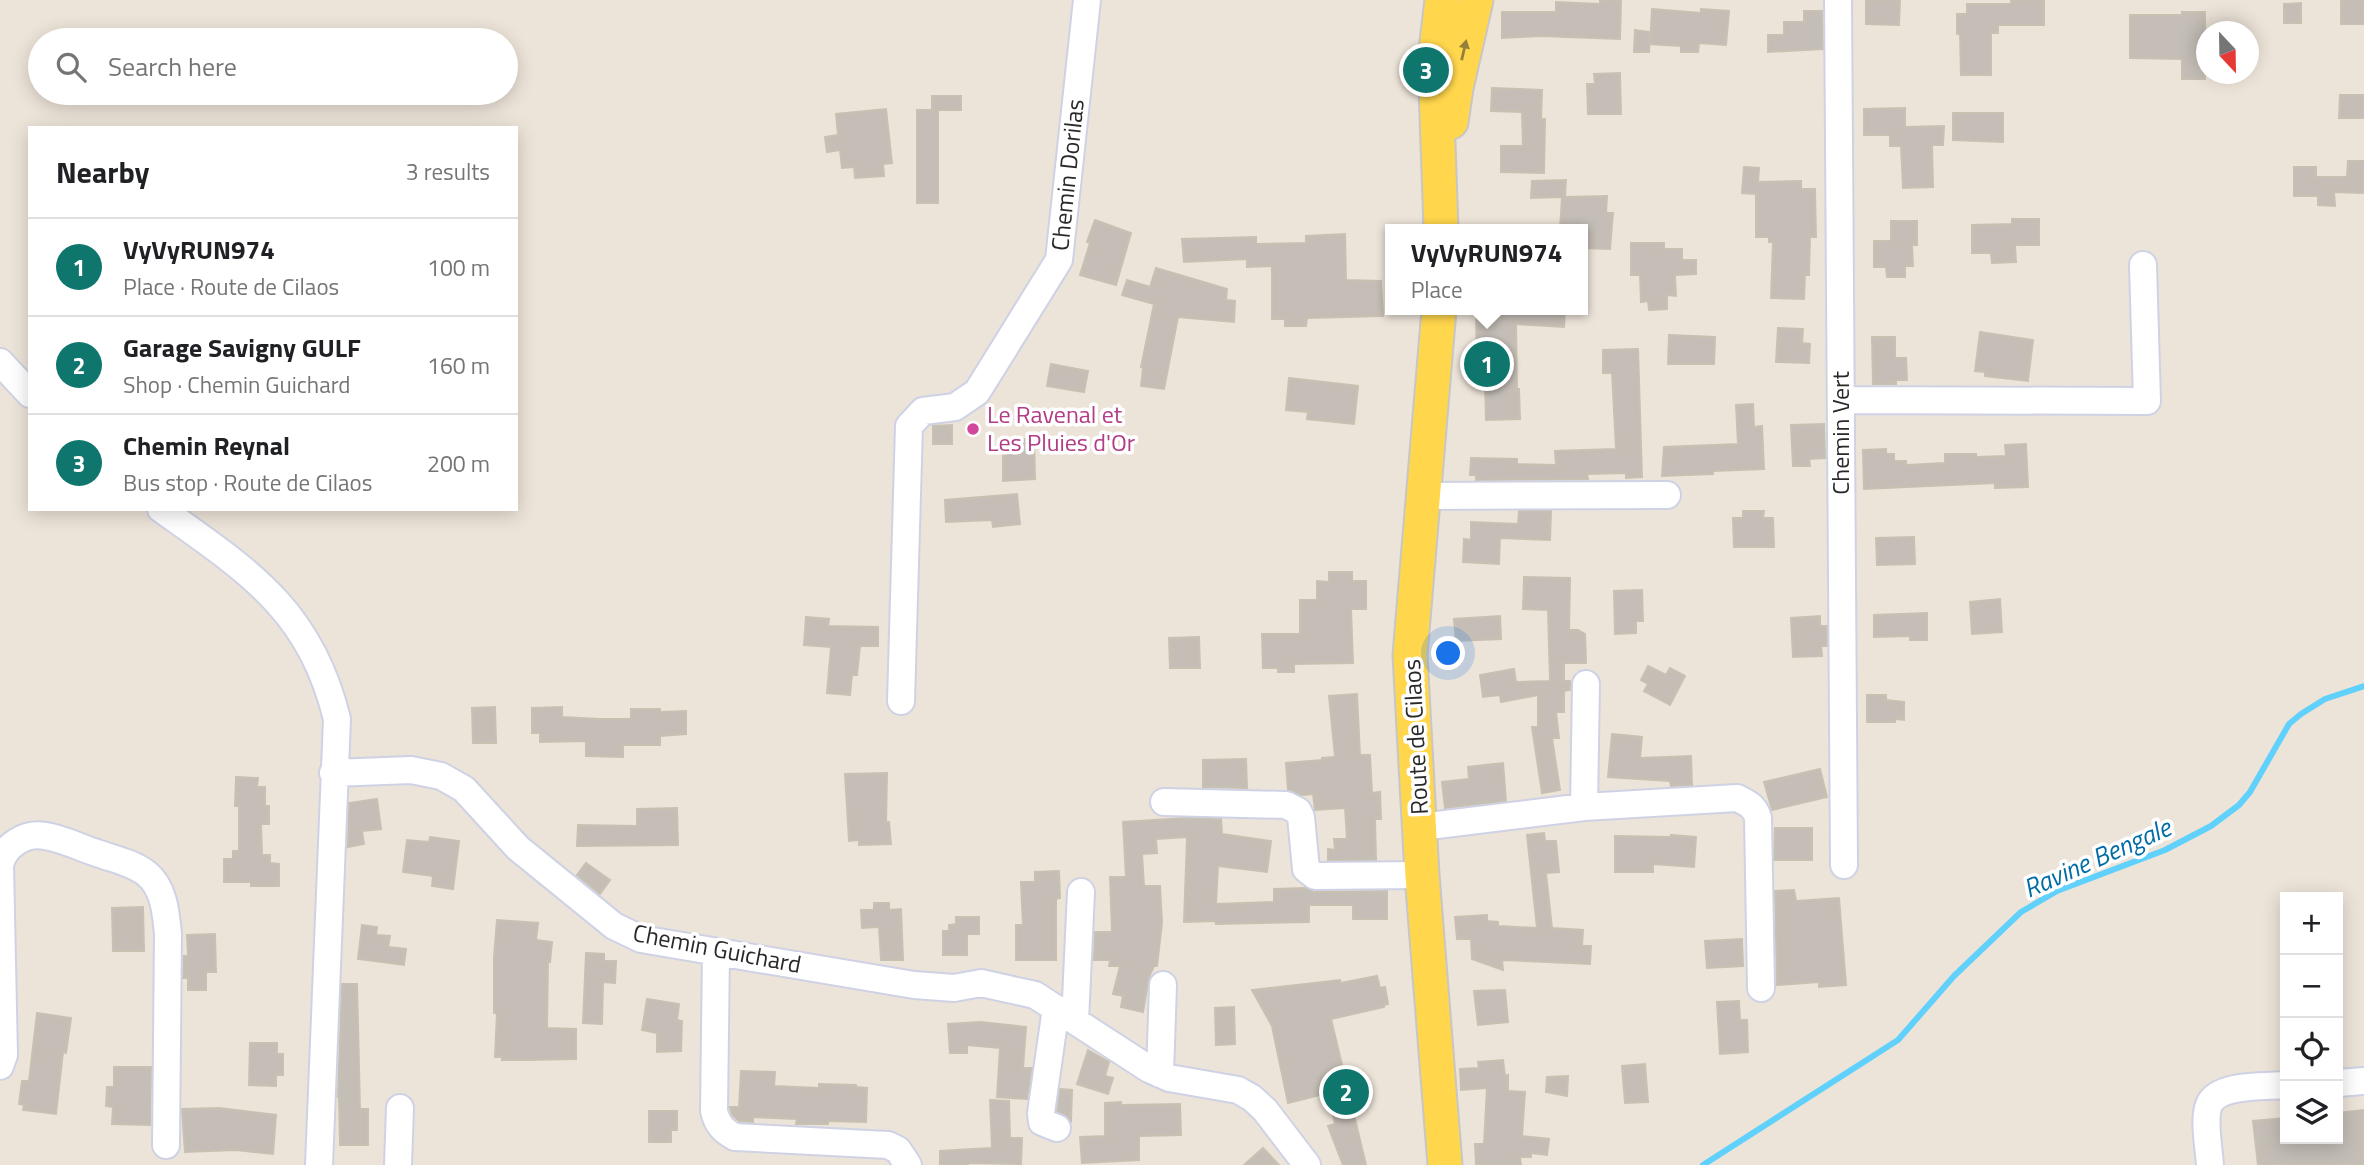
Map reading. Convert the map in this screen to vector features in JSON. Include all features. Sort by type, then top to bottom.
[{"type":"main road","points":[[1441,222],[1444,111],[1435,59],[1442,0]]},
{"type":"main road","points":[[1444,111],[1476,0]]},
{"type":"main road","name":"Route de Cilaos","points":[[1439,315],[1410,655],[1422,875],[1445,1165]]},
{"type":"street","name":"Chemin Dorilas","points":[[901,701],[909,426],[923,411],[954,407],[977,392],[1059,260],[1087,0]]},
{"type":"street","name":"Chemin Vert","points":[[1838,0],[1844,865]]},
{"type":"street","points":[[1841,400],[2147,401],[2143,265]]},
{"type":"street","points":[[0,362],[28,392]]},
{"type":"street","points":[[1424,496],[1667,495]]},
{"type":"street","points":[[165,511],[246,570],[280,604],[302,633],[319,666],[337,719],[319,1165]]},
{"type":"street","points":[[1584,807],[1586,684]]},
{"type":"street","name":"Chemin Guichard","points":[[333,773],[411,770],[441,776],[464,789],[518,848],[614,926],[641,939],[914,985],[954,988],[981,983],[1035,995],[1149,1069],[1169,1078],[1238,1090],[1252,1098],[1265,1110],[1307,1165]]},
{"type":"street","points":[[1421,827],[1584,807],[1737,798],[1750,804],[1758,818],[1761,988]]},
{"type":"street","points":[[1164,802],[1286,805],[1298,811],[1301,817],[1306,869],[1315,876],[1422,875]]},
{"type":"street","points":[[0,1066],[4,1055],[2,855],[11,845],[23,839],[45,835],[129,864],[148,874],[161,893],[166,915],[166,1144]]},
{"type":"street","points":[[1057,1128],[1042,1122],[1041,1113],[1065,1015],[1081,892]]},
{"type":"street","points":[[716,951],[714,1111],[719,1126],[735,1137],[888,1145],[898,1150],[908,1165]]},
{"type":"street","points":[[1160,1074],[1163,985]]},
{"type":"street","points":[[2343,1083],[2364,1081]]},
{"type":"street","points":[[2210,1165],[2207,1128],[2209,1105],[2217,1095],[2236,1088],[2280,1086]]},
{"type":"street","points":[[398,1165],[400,1108]]},
{"type":"building","points":[[1600,0],[1621,0],[1620,39],[1540,36],[1502,38],[1502,12],[1556,12],[1556,2],[1600,4]]},
{"type":"building","points":[[1866,0],[1900,0],[1899,25],[1866,24]]},
{"type":"building","points":[[2011,0],[2044,0],[2044,25],[1998,25],[1998,33],[1991,33],[1991,75],[1961,75],[1957,14],[1967,14],[1967,4],[2011,4]]},
{"type":"building","points":[[2341,0],[2364,0],[2364,24],[2341,24]]},
{"type":"building","points":[[2301,3],[2301,23],[2284,23],[2284,4]]},
{"type":"building","points":[[1652,9],[1701,13],[1701,9],[1729,11],[1726,45],[1699,43],[1698,52],[1681,52],[1681,46],[1650,44]]},
{"type":"building","points":[[1804,11],[1822,11],[1823,49],[1768,52],[1768,35],[1784,35],[1784,22],[1804,22]]},
{"type":"building","points":[[2182,12],[2205,12],[2205,21],[2196,21],[2196,79],[2182,79],[2182,59],[2130,58],[2130,15],[2182,15]]},
{"type":"building","points":[[1635,30],[1650,32],[1649,52],[1634,52]]},
{"type":"building","points":[[1620,73],[1621,114],[1588,114],[1587,84],[1595,84],[1594,74]]},
{"type":"building","points":[[1492,88],[1542,90],[1541,119],[1545,119],[1544,173],[1501,172],[1501,146],[1523,146],[1522,112],[1491,111]]},
{"type":"building","points":[[2340,95],[2364,95],[2364,118],[2339,118]]},
{"type":"building","points":[[932,96],[961,96],[961,110],[938,110],[938,203],[917,203],[917,110],[932,110]]},
{"type":"building","points":[[1905,108],[1905,127],[1944,126],[1943,145],[1932,145],[1933,187],[1903,188],[1901,146],[1890,146],[1890,135],[1864,135],[1864,109]]},
{"type":"building","points":[[886,109],[892,163],[883,164],[884,176],[855,178],[854,167],[842,168],[840,150],[827,152],[825,137],[838,135],[836,114]]},
{"type":"building","points":[[1953,113],[2003,113],[2003,142],[1953,140]]},
{"type":"building","points":[[2348,161],[2364,161],[2364,193],[2334,192],[2335,206],[2318,205],[2318,196],[2294,196],[2294,167],[2316,167],[2316,177],[2347,177]]},
{"type":"building","points":[[1744,167],[1759,168],[1758,182],[1801,181],[1801,189],[1815,189],[1816,237],[1810,237],[1809,275],[1805,275],[1804,299],[1771,298],[1773,242],[1769,242],[1769,237],[1756,237],[1756,194],[1742,193]]},
{"type":"building","points":[[1566,180],[1565,197],[1607,196],[1606,213],[1613,213],[1610,249],[1588,248],[1588,224],[1560,224],[1562,197],[1531,198],[1532,181]]},
{"type":"building","points":[[2012,219],[2039,219],[2039,245],[2015,245],[2016,262],[1992,263],[1991,253],[1972,253],[1972,225],[2012,224]]},
{"type":"building","points":[[1095,220],[1131,233],[1116,285],[1080,275]]},
{"type":"building","points":[[1891,221],[1917,221],[1917,245],[1912,245],[1913,266],[1905,266],[1905,277],[1887,277],[1886,267],[1874,267],[1874,241],[1891,241]]},
{"type":"building","points":[[1345,234],[1346,280],[1381,281],[1383,316],[1307,318],[1306,326],[1285,326],[1285,319],[1272,319],[1272,266],[1247,267],[1247,259],[1184,262],[1182,239],[1256,237],[1256,244],[1306,243],[1306,236]]},
{"type":"building","points":[[1631,243],[1664,243],[1664,249],[1682,249],[1682,260],[1696,260],[1696,274],[1675,275],[1676,296],[1667,295],[1667,309],[1649,310],[1648,301],[1641,302],[1640,275],[1631,275]]},
{"type":"building","points":[[1156,268],[1227,289],[1226,300],[1235,301],[1234,322],[1178,317],[1164,389],[1141,386],[1141,367],[1154,304],[1122,295],[1127,280],[1150,287]]},
{"type":"building","points":[[1476,315],[1565,315],[1564,327],[1516,324],[1520,419],[1486,420],[1485,380],[1477,381]]},
{"type":"building","points":[[1778,328],[1803,329],[1802,343],[1810,344],[1809,363],[1776,362]]},
{"type":"building","points":[[1980,332],[2033,340],[2028,381],[1985,376],[1985,372],[1975,371]]},
{"type":"building","points":[[1669,335],[1715,337],[1714,364],[1668,364]]},
{"type":"building","points":[[1872,337],[1895,337],[1895,358],[1906,358],[1907,380],[1896,380],[1896,384],[1873,384]]},
{"type":"building","points":[[1638,349],[1642,477],[1626,478],[1626,473],[1587,474],[1588,479],[1476,480],[1476,475],[1470,475],[1471,458],[1517,459],[1517,464],[1556,465],[1555,451],[1616,449],[1612,373],[1603,373],[1603,350]]},
{"type":"building","points":[[1051,364],[1088,371],[1084,392],[1047,386]]},
{"type":"building","points":[[1289,378],[1358,386],[1354,424],[1307,419],[1308,412],[1286,410]]},
{"type":"building","points":[[1753,404],[1754,427],[1762,426],[1764,469],[1662,476],[1664,447],[1738,444],[1736,405]]},
{"type":"building","points":[[1824,424],[1825,458],[1809,459],[1810,466],[1793,466],[1791,425]]},
{"type":"building","points":[[952,425],[952,444],[933,444],[933,426]]},
{"type":"building","points":[[1003,439],[1034,439],[1035,479],[1003,481]]},
{"type":"building","points":[[2026,444],[2028,487],[1995,488],[1995,483],[1864,489],[1863,450],[1886,449],[1886,454],[1894,454],[1894,461],[1906,461],[1906,465],[1945,463],[1945,454],[2006,456],[2005,445]]},
{"type":"building","points":[[1017,494],[1020,524],[993,527],[992,520],[946,522],[945,500]]},
{"type":"building","points":[[1519,511],[1551,511],[1550,540],[1500,538],[1499,564],[1463,562],[1464,539],[1471,540],[1471,522],[1518,524]]},
{"type":"building","points":[[1743,511],[1764,511],[1763,518],[1773,518],[1774,547],[1734,547],[1733,518],[1743,518]]},
{"type":"building","points":[[1914,537],[1915,564],[1877,565],[1876,538]]},
{"type":"building","points":[[1329,572],[1352,572],[1352,581],[1366,581],[1366,609],[1351,609],[1353,663],[1294,664],[1294,672],[1263,668],[1262,634],[1300,634],[1300,600],[1317,600],[1317,581],[1329,582]]},
{"type":"building","points":[[1524,577],[1570,578],[1569,630],[1578,630],[1585,634],[1586,663],[1564,663],[1564,681],[1570,681],[1570,690],[1564,691],[1564,712],[1556,712],[1559,738],[1552,738],[1560,790],[1542,793],[1532,727],[1538,727],[1538,695],[1501,702],[1500,695],[1483,697],[1480,675],[1514,669],[1516,682],[1550,681],[1548,610],[1523,609]]},
{"type":"building","points":[[1642,590],[1643,621],[1636,621],[1636,633],[1615,634],[1614,591]]},
{"type":"building","points":[[2000,599],[2002,632],[1972,634],[1970,602]]},
{"type":"building","points":[[1927,613],[1927,640],[1910,640],[1910,636],[1874,637],[1874,615]]},
{"type":"building","points":[[1500,616],[1501,639],[1456,641],[1454,619]]},
{"type":"building","points":[[1820,616],[1820,626],[1827,626],[1827,646],[1821,646],[1822,656],[1793,657],[1791,618]]},
{"type":"building","points":[[806,617],[829,619],[828,626],[878,627],[878,646],[860,646],[857,675],[852,675],[850,695],[827,693],[831,647],[804,645]]},
{"type":"building","points":[[1199,637],[1200,668],[1170,668],[1169,638]]},
{"type":"building","points":[[1648,666],[1666,675],[1670,668],[1685,676],[1670,705],[1644,691],[1648,684],[1641,680]]},
{"type":"building","points":[[1357,694],[1360,755],[1370,755],[1372,793],[1380,792],[1381,819],[1375,819],[1376,860],[1328,860],[1328,849],[1335,850],[1334,839],[1347,839],[1345,808],[1315,810],[1313,794],[1302,795],[1288,790],[1286,763],[1335,757],[1329,696]]},
{"type":"building","points":[[1867,695],[1886,695],[1886,700],[1904,702],[1904,720],[1867,722]]},
{"type":"building","points":[[495,707],[496,743],[473,743],[472,708]]},
{"type":"building","points":[[562,707],[562,717],[599,719],[631,719],[631,709],[686,711],[686,734],[660,736],[660,745],[623,745],[623,757],[586,756],[586,741],[540,742],[540,733],[532,733],[532,708]]},
{"type":"building","points":[[1612,734],[1642,737],[1640,758],[1691,756],[1692,785],[1671,786],[1670,781],[1608,777]]},
{"type":"building","points":[[1246,759],[1247,788],[1203,787],[1203,760]]},
{"type":"building","points":[[1503,763],[1506,801],[1445,808],[1442,782],[1469,779],[1468,767]]},
{"type":"building","points":[[1820,769],[1827,797],[1772,810],[1764,782]]},
{"type":"building","points":[[887,773],[886,822],[889,822],[891,844],[859,845],[859,840],[849,841],[845,774]]},
{"type":"building","points":[[236,777],[258,778],[257,787],[265,787],[269,824],[261,824],[262,855],[270,855],[270,863],[279,864],[279,886],[224,882],[224,859],[233,859],[233,851],[239,851],[239,806],[235,806]]},
{"type":"building","points":[[377,799],[381,829],[362,831],[364,844],[348,847],[349,803]]},
{"type":"building","points":[[677,808],[678,845],[577,846],[578,825],[637,826],[637,809]]},
{"type":"building","points":[[1221,819],[1222,834],[1271,841],[1267,872],[1218,866],[1216,904],[1274,902],[1274,889],[1305,888],[1315,892],[1387,891],[1387,919],[1353,919],[1353,905],[1309,905],[1309,922],[1184,922],[1187,837],[1156,839],[1157,853],[1142,854],[1144,886],[1160,886],[1162,923],[1157,966],[1154,966],[1149,977],[1143,1012],[1121,1007],[1123,996],[1113,994],[1120,966],[1109,966],[1110,960],[1094,960],[1095,932],[1112,932],[1110,877],[1126,877],[1123,822]]},
{"type":"building","points":[[1775,828],[1812,828],[1812,860],[1774,860]]},
{"type":"building","points":[[1544,833],[1545,841],[1556,841],[1559,872],[1546,873],[1552,928],[1583,930],[1582,946],[1591,946],[1590,964],[1502,960],[1503,970],[1472,959],[1471,939],[1457,939],[1455,917],[1487,915],[1487,921],[1498,922],[1498,926],[1537,928],[1527,835]]},
{"type":"building","points":[[1615,836],[1696,837],[1694,867],[1653,864],[1653,872],[1615,872]]},
{"type":"building","points":[[430,837],[459,841],[453,889],[432,886],[433,876],[403,872],[407,840],[429,842]]},
{"type":"building","points":[[586,863],[610,880],[600,894],[577,875]]},
{"type":"building","points":[[1059,871],[1056,960],[1016,960],[1016,925],[1023,925],[1021,882],[1035,882],[1035,872]]},
{"type":"building","points":[[1794,890],[1796,901],[1839,898],[1846,985],[1819,987],[1819,982],[1777,985],[1775,891]]},
{"type":"building","points":[[874,903],[889,903],[889,910],[901,909],[903,960],[881,960],[879,927],[862,928],[861,910],[874,910]]},
{"type":"building","points":[[143,907],[144,951],[113,951],[112,908]]},
{"type":"building","points":[[956,917],[979,917],[979,934],[967,934],[967,955],[943,955],[943,931],[949,931],[949,925],[956,924]]},
{"type":"building","points":[[497,920],[538,923],[536,940],[552,942],[550,962],[548,961],[547,1028],[576,1029],[576,1059],[502,1060],[502,1057],[495,1057],[497,1013],[494,1013],[494,957]]},
{"type":"building","points":[[362,925],[377,927],[376,935],[390,936],[388,947],[406,949],[404,965],[358,959]]},
{"type":"building","points":[[215,934],[216,972],[206,972],[206,990],[188,990],[188,978],[183,978],[184,956],[188,956],[187,935]]},
{"type":"building","points":[[1742,939],[1743,966],[1707,968],[1705,941]]},
{"type":"building","points":[[586,953],[604,954],[604,961],[616,961],[615,983],[603,982],[602,1024],[583,1023]]},
{"type":"building","points":[[1377,976],[1380,988],[1385,987],[1388,1004],[1331,1019],[1366,1165],[1343,1165],[1328,1126],[1335,1124],[1328,1093],[1288,1103],[1272,1026],[1252,990],[1340,980],[1341,983]]},
{"type":"building","points":[[342,984],[357,984],[360,1109],[368,1109],[368,1145],[340,1145],[338,1097]]},
{"type":"building","points":[[1505,990],[1508,1022],[1478,1025],[1474,991]]},
{"type":"building","points":[[647,999],[679,1004],[677,1020],[682,1021],[681,1051],[657,1052],[657,1033],[642,1030]]},
{"type":"building","points":[[1739,1001],[1740,1020],[1747,1020],[1748,1052],[1720,1054],[1717,1002]]},
{"type":"building","points":[[1234,1007],[1235,1044],[1216,1045],[1215,1008]]},
{"type":"building","points":[[37,1013],[71,1018],[66,1053],[63,1052],[56,1114],[23,1110],[24,1105],[19,1104],[22,1081],[29,1081]]},
{"type":"building","points":[[980,1022],[1026,1027],[1023,1068],[1032,1068],[1027,1099],[997,1097],[1000,1048],[967,1045],[967,1053],[950,1053],[948,1024]]},
{"type":"building","points":[[250,1043],[277,1043],[277,1054],[283,1054],[283,1075],[276,1075],[276,1086],[249,1085]]},
{"type":"building","points":[[1088,1050],[1109,1062],[1105,1076],[1113,1078],[1108,1094],[1077,1084]]},
{"type":"building","points":[[1503,1060],[1505,1076],[1508,1075],[1508,1091],[1525,1092],[1522,1136],[1549,1139],[1547,1155],[1531,1153],[1531,1157],[1520,1157],[1521,1165],[1476,1165],[1475,1144],[1484,1144],[1487,1088],[1461,1090],[1460,1069],[1479,1068],[1478,1062]]},
{"type":"building","points":[[1645,1064],[1648,1102],[1625,1103],[1622,1066]]},
{"type":"building","points":[[114,1067],[151,1067],[150,1125],[112,1124],[113,1107],[106,1106],[107,1087],[114,1087]]},
{"type":"building","points":[[741,1071],[775,1072],[774,1086],[819,1088],[819,1084],[867,1088],[866,1122],[796,1124],[797,1119],[753,1117],[753,1122],[739,1121],[732,1115],[730,1107],[739,1107]]},
{"type":"building","points":[[1568,1076],[1567,1096],[1546,1092],[1547,1077]]},
{"type":"building","points":[[1060,1089],[1072,1090],[1071,1121],[1057,1111]]},
{"type":"building","points":[[990,1100],[1009,1101],[1010,1138],[1022,1138],[1021,1164],[940,1165],[940,1151],[992,1148]]},
{"type":"building","points":[[1121,1102],[1121,1105],[1180,1104],[1181,1135],[1139,1136],[1139,1160],[1082,1163],[1080,1137],[1105,1136],[1105,1103]]},
{"type":"building","points":[[219,1108],[276,1115],[273,1154],[236,1150],[185,1152],[182,1109]]},
{"type":"building","points":[[2364,1110],[2364,1165],[2258,1165],[2253,1121],[2280,1118],[2280,1144],[2343,1144],[2343,1112]]},
{"type":"building","points":[[649,1111],[677,1111],[677,1130],[671,1130],[671,1142],[649,1142]]},
{"type":"building","points":[[1263,1148],[1279,1165],[1244,1165]]},
{"type":"waterway","name":"Ravine Bengale","points":[[1703,1165],[1898,1040],[1954,976],[2021,912],[2057,891],[2165,850],[2211,826],[2239,805],[2250,792],[2289,724],[2325,699],[2364,686]]},
{"type":"place","name":"Chemin Reynal","points":[[1426,70]]},
{"type":"place","name":"VyVyRUN974","points":[[1487,364]]},
{"type":"place","name":"Le Ravenal et Les Pluies d'Or","points":[[973,429]]},
{"type":"place","name":"Garage Savigny GULF","points":[[1346,1092]]}]
